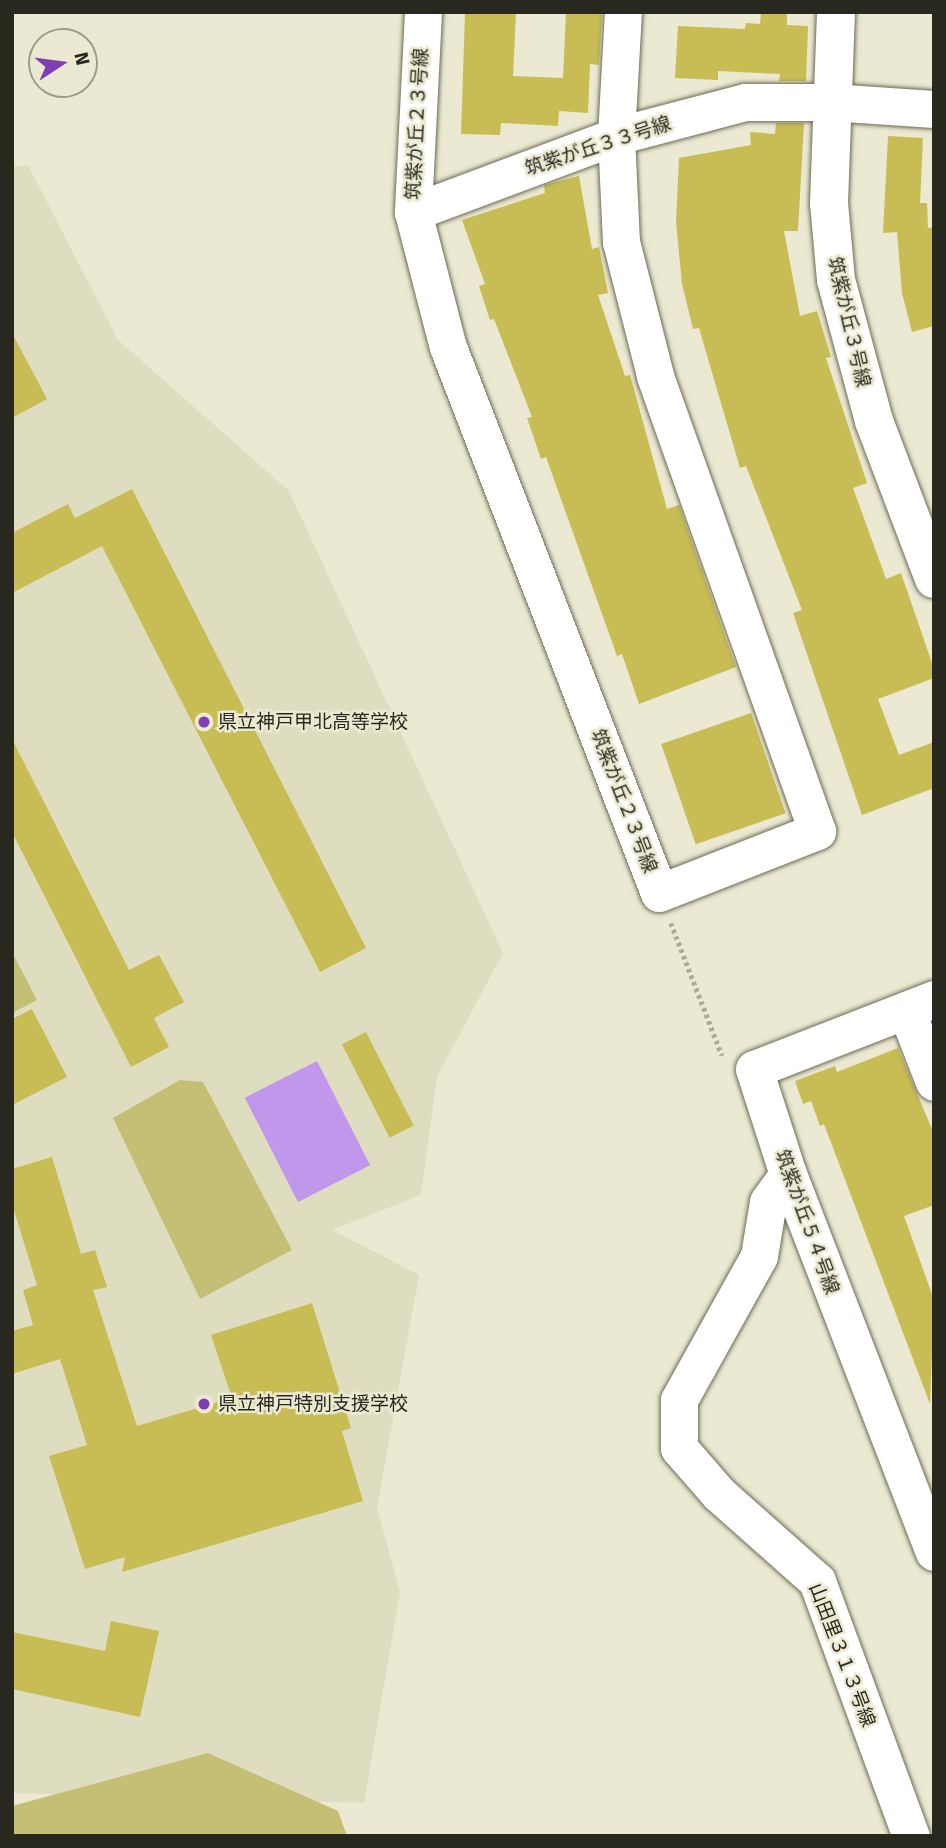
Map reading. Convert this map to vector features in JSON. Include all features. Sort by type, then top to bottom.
[{"type":"street","name":"筑紫が丘２３号線","points":[[423,12],[412,212],[448,347],[659,893],[817,831],[655,375],[621,242],[616,136],[623,12]]},
{"type":"street","name":"筑紫が丘３号線","points":[[836,12],[830,102],[828,203],[836,280],[874,421],[934,579]]},
{"type":"street","name":"筑紫が丘３３号線","points":[[412,212],[616,136],[746,102],[830,102],[934,109]]},
{"type":"street","points":[[754,1069],[920,1005],[934,1082]]},
{"type":"street","name":"筑紫が丘５４号線","points":[[754,1069],[788,1174],[934,1552]]},
{"type":"street","name":"山田里３１３号線","points":[[788,1174],[768,1202],[759,1256],[679,1400],[679,1448],[719,1494],[817,1581],[911,1836]]},
{"type":"path","points":[[659,893],[729,1073],[754,1069]]},
{"type":"shaded area","points":[[28,165],[118,340],[289,491],[503,953],[437,1077],[421,1195],[332,1230],[419,1275],[377,1508],[400,1592],[364,1803],[12,1793],[12,167]]},
{"type":"shaded area","points":[[12,952],[37,1000],[12,1013]]},
{"type":"shaded area","points":[[317,1061],[370,1165],[298,1202],[245,1098]]},
{"type":"shaded area","points":[[180,1080],[203,1082],[292,1250],[200,1299],[113,1118]]},
{"type":"shaded area","points":[[208,1753],[338,1811],[347,1836],[12,1836],[12,1806]]},
{"type":"building","points":[[465,12],[516,12],[513,76],[563,78],[566,13],[602,14],[599,65],[590,64],[588,113],[559,111],[558,126],[501,123],[500,135],[461,134]]},
{"type":"building","points":[[761,12],[787,12],[787,25],[808,26],[806,81],[779,81],[780,74],[718,71],[718,80],[675,78],[678,26],[745,29],[746,23],[760,24]]},
{"type":"building","points":[[776,123],[804,123],[798,231],[784,231],[800,316],[817,311],[831,357],[826,358],[867,483],[853,488],[886,579],[901,573],[934,669],[934,678],[878,699],[899,755],[934,742],[934,788],[862,815],[793,613],[802,610],[746,466],[740,468],[699,328],[693,329],[682,284],[676,222],[679,158],[751,145],[750,132],[775,134]]},
{"type":"building","points":[[888,136],[923,138],[920,203],[927,203],[928,228],[934,227],[934,326],[912,332],[902,293],[897,232],[883,233]]},
{"type":"building","points":[[579,176],[592,249],[599,247],[608,293],[598,295],[625,376],[630,375],[667,509],[679,505],[736,667],[639,704],[622,654],[617,656],[546,457],[541,459],[527,418],[532,417],[494,319],[490,320],[479,286],[485,284],[462,220],[545,193],[544,185]]},
{"type":"building","points":[[12,333],[47,399],[12,418]]},
{"type":"building","points":[[132,489],[366,948],[320,972],[102,546],[12,593],[12,533],[68,504],[75,518]]},
{"type":"building","points":[[751,713],[786,813],[696,844],[661,744]]},
{"type":"building","points":[[12,739],[129,970],[159,955],[184,1002],[154,1018],[169,1047],[131,1067],[12,832]]},
{"type":"building","points":[[32,1009],[67,1077],[12,1105],[12,1019]]},
{"type":"building","points":[[366,1032],[414,1126],[390,1138],[342,1044]]},
{"type":"building","points":[[898,1048],[934,1134],[934,1205],[904,1216],[934,1300],[930,1404],[824,1124],[820,1126],[811,1101],[803,1104],[795,1081],[835,1066],[837,1072]]},
{"type":"building","points":[[52,1157],[81,1254],[95,1250],[107,1287],[93,1290],[137,1426],[232,1398],[211,1335],[312,1303],[351,1428],[342,1431],[363,1501],[122,1572],[125,1557],[85,1569],[49,1456],[87,1445],[60,1359],[12,1374],[12,1331],[33,1325],[23,1290],[37,1285],[12,1204],[12,1169]]},
{"type":"building","points":[[111,1621],[159,1631],[140,1717],[12,1689],[12,1632],[105,1651]]},
{"type":"place","name":"県立神戸甲北高等学校","points":[[204,722]]},
{"type":"place","name":"県立神戸特別支援学校","points":[[204,1404]]}]
